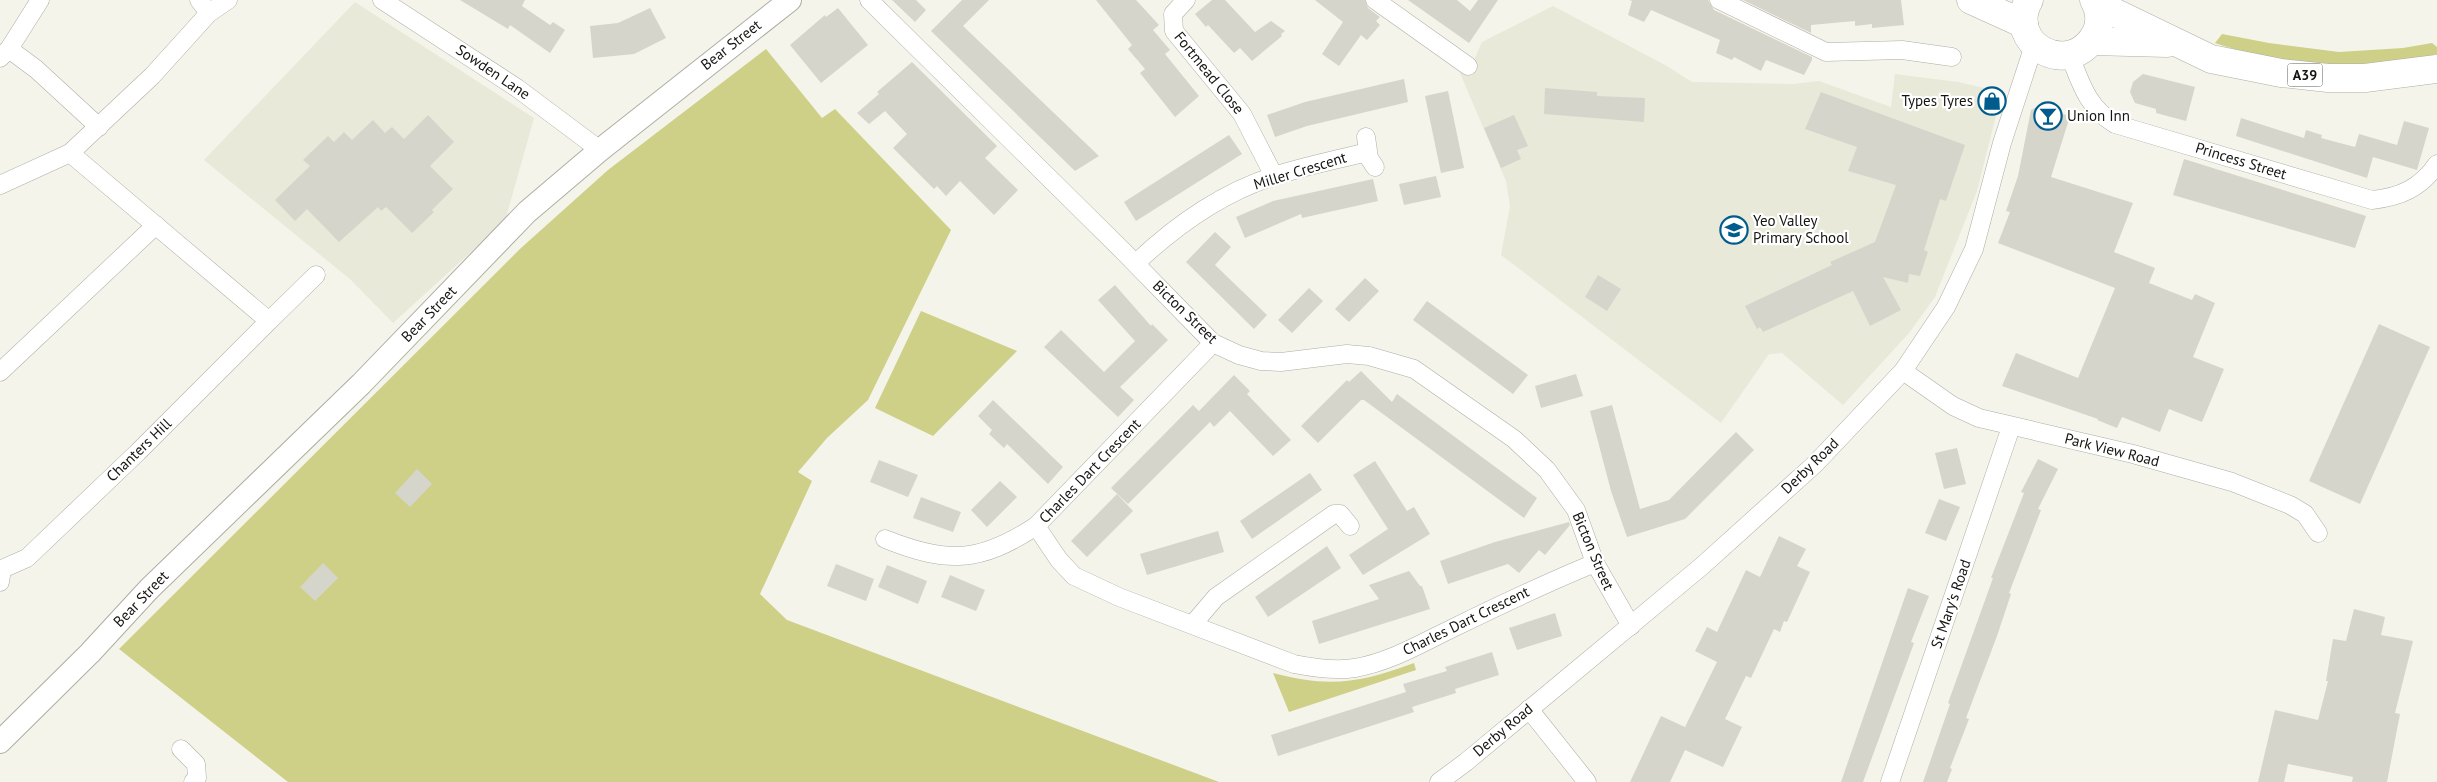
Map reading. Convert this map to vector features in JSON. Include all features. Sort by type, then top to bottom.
[{"type":"main road","points":[[1971,0],[2029,23],[2045,53],[2057,56],[2081,48],[2098,29],[2100,17],[2096,2]]},
{"type":"main road","name":"A39","points":[[2096,2],[2176,44],[2211,59],[2282,73],[2328,78],[2399,76],[2437,69]]},
{"type":"main road","name":"A39","points":[[2081,48],[2176,44]]},
{"type":"street","points":[[40,0],[4,54],[36,69],[100,127]]},
{"type":"street","points":[[0,185],[70,153],[100,127],[152,76],[204,6],[228,0]]},
{"type":"street","name":"Sowden Lane","points":[[382,0],[517,88],[600,150]]},
{"type":"street","name":"Bear Street","points":[[0,742],[90,653],[149,590],[361,384],[527,212],[600,150],[790,0]]},
{"type":"street","name":"Bicton Street","points":[[869,0],[1136,263],[1213,343],[1239,355],[1260,361],[1281,362],[1347,354],[1369,356],[1414,369],[1514,439],[1547,470],[1576,510],[1595,563],[1631,626]]},
{"type":"street","name":"Fortmead Close","points":[[1186,0],[1173,14],[1174,31],[1242,114],[1274,176]]},
{"type":"street","points":[[1375,0],[1468,66]]},
{"type":"street","points":[[1718,0],[1826,52],[1902,50],[1952,57]]},
{"type":"street","name":"Derby Road","points":[[1439,782],[1466,762],[1702,566],[1815,464],[1903,370],[1946,307],[1974,249],[2002,143],[2029,23]]},
{"type":"street","name":"Princess Street","points":[[2081,48],[2089,102],[2105,118],[2115,124],[2372,200],[2407,192],[2429,176],[2437,164]]},
{"type":"street","name":"Miller Crescent","points":[[1136,263],[1162,238],[1198,212],[1234,193],[1274,176],[1369,152]]},
{"type":"street","points":[[70,153],[269,320]]},
{"type":"street","points":[[0,372],[156,226]]},
{"type":"street","name":"Chanters Hill","points":[[1,573],[27,558],[138,452],[316,275]]},
{"type":"street","name":"Charles Dart Crescent","points":[[1213,343],[1036,526],[1074,576],[1119,597],[1194,624],[1294,664],[1315,669],[1353,668],[1380,662],[1555,579],[1595,563]]},
{"type":"street","name":"Park View Road","points":[[1903,370],[1953,406],[1978,418],[2133,454],[2232,482],[2305,514],[2318,533]]},
{"type":"street","name":"St Mary's Road","points":[[1890,782],[2011,427]]},
{"type":"street","points":[[1194,624],[1216,597],[1334,514],[1340,514],[1350,526]]},
{"type":"street","points":[[885,539],[922,553],[957,557],[984,552],[1009,544],[1036,526]]},
{"type":"street","points":[[1529,709],[1587,782]]},
{"type":"street","points":[[181,749],[196,764],[197,778],[193,782]]},
{"type":"shaded area","points":[[355,2],[534,118],[505,221],[393,323],[351,280],[204,160]]},
{"type":"shaded area","name":"Yeo Valley Primary School","points":[[1553,6],[1667,66],[1692,82],[1793,84],[1819,81],[1891,107],[1895,74],[1958,82],[2002,92],[1977,191],[1935,297],[1909,333],[1843,405],[1782,353],[1769,354],[1721,423],[1501,255],[1510,206],[1506,181],[1460,73],[1473,62],[1482,42]]},
{"type":"green space","points":[[2222,34],[2269,43],[2339,52],[2403,48],[2432,43],[2437,47],[2437,54],[2382,63],[2325,64],[2297,62],[2241,51],[2215,43]]},
{"type":"green space","points":[[766,49],[822,118],[835,109],[951,230],[868,400],[827,438],[798,472],[812,481],[760,594],[787,620],[1219,782],[288,782],[119,649],[521,248],[608,170]]},
{"type":"green space","points":[[921,311],[1017,351],[933,436],[875,408]]},
{"type":"green space","points":[[1414,663],[1416,670],[1289,712],[1273,673],[1311,681],[1344,681],[1377,675]]},
{"type":"building","points":[[460,0],[525,0],[522,6],[550,25],[553,22],[565,30],[550,53],[510,25],[508,29]]},
{"type":"building","points":[[892,0],[916,0],[926,10],[915,22]]},
{"type":"building","points":[[962,0],[989,0],[963,26],[1099,156],[1075,171],[931,31]]},
{"type":"building","points":[[1096,0],[1136,0],[1159,25],[1153,30],[1170,50],[1165,54],[1199,96],[1175,117],[1140,73],[1145,69],[1128,49],[1132,45]]},
{"type":"building","points":[[1212,0],[1225,0],[1255,32],[1271,21],[1285,31],[1281,34],[1282,36],[1252,61],[1240,48],[1234,53],[1195,14]]},
{"type":"building","points":[[1315,0],[1365,0],[1368,8],[1380,17],[1376,21],[1380,25],[1367,40],[1361,35],[1339,66],[1322,54],[1343,22]]},
{"type":"building","points":[[1408,0],[1457,0],[1470,11],[1478,0],[1498,0],[1469,43]]},
{"type":"building","points":[[1629,0],[1708,0],[1714,10],[1812,57],[1812,60],[1804,75],[1766,60],[1761,71],[1734,57],[1732,60],[1716,53],[1720,40],[1651,10],[1644,22],[1628,15],[1632,1]]},
{"type":"building","points":[[1743,0],[1901,0],[1904,25],[1872,28],[1872,24],[1855,26],[1855,21],[1811,25],[1811,33]]},
{"type":"building","points":[[650,8],[666,38],[634,54],[593,58],[590,26],[618,23]]},
{"type":"building","points":[[838,8],[868,45],[821,83],[790,45],[825,15],[826,17]]},
{"type":"building","points":[[912,62],[997,146],[985,158],[1018,190],[994,215],[960,181],[946,196],[937,186],[934,189],[893,148],[907,134],[885,111],[869,124],[857,113],[879,94],[877,92]]},
{"type":"building","points":[[2143,74],[2195,87],[2186,121],[2156,113],[2156,109],[2135,103],[2130,92],[2133,82]]},
{"type":"building","points":[[1404,79],[1408,102],[1307,126],[1275,137],[1267,115],[1305,102]]},
{"type":"building","points":[[1545,88],[1597,92],[1597,96],[1645,98],[1644,122],[1544,114]]},
{"type":"building","points":[[1448,91],[1464,168],[1441,173],[1425,96]]},
{"type":"building","points":[[1821,92],[1965,145],[1946,201],[1940,199],[1924,250],[1928,252],[1920,276],[1909,274],[1908,283],[1883,277],[1901,310],[1870,326],[1853,291],[1763,332],[1760,327],[1757,329],[1745,306],[1832,265],[1830,262],[1875,242],[1896,185],[1848,171],[1857,147],[1805,129]]},
{"type":"building","points":[[2037,107],[2070,116],[2051,177],[2133,203],[2114,252],[2155,268],[2149,283],[2192,300],[2195,294],[2215,303],[2193,357],[2224,369],[2202,422],[2169,409],[2160,432],[2122,417],[2117,428],[2098,419],[2002,386],[2016,353],[2078,378],[2115,288],[1998,243],[2010,212],[2006,211],[2018,176],[2031,110]]},
{"type":"building","points":[[428,115],[454,142],[430,166],[453,189],[432,210],[434,212],[412,233],[386,207],[381,211],[378,207],[339,242],[307,209],[295,221],[275,200],[310,166],[303,160],[328,136],[334,142],[344,132],[352,140],[373,120],[385,133],[392,127],[404,139]]},
{"type":"building","points":[[1514,115],[1528,146],[1517,150],[1521,159],[1501,168],[1484,128]]},
{"type":"building","points":[[2241,118],[2304,138],[2306,130],[2322,135],[2321,138],[2355,147],[2359,134],[2397,145],[2404,121],[2429,128],[2417,170],[2373,157],[2367,178],[2236,136]]},
{"type":"building","points":[[1229,135],[1242,154],[1136,221],[1124,202]]},
{"type":"building","points":[[2184,159],[2366,216],[2355,248],[2173,195]]},
{"type":"building","points":[[1436,176],[1441,197],[1404,205],[1399,184]]},
{"type":"building","points":[[1373,179],[1378,201],[1302,218],[1301,214],[1245,238],[1236,217],[1273,201]]},
{"type":"building","points":[[1215,232],[1231,247],[1215,265],[1267,315],[1254,329],[1186,262]]},
{"type":"building","points":[[1598,275],[1621,289],[1607,311],[1585,297]]},
{"type":"building","points":[[1365,278],[1379,291],[1349,322],[1335,309]]},
{"type":"building","points":[[1115,285],[1151,326],[1152,324],[1168,340],[1120,387],[1134,400],[1118,417],[1044,347],[1061,330],[1104,372],[1135,341],[1098,300]]},
{"type":"building","points":[[1309,288],[1323,301],[1292,333],[1278,320]]},
{"type":"building","points":[[1427,301],[1528,375],[1513,394],[1413,320]]},
{"type":"building","points":[[2379,324],[2430,347],[2360,504],[2309,481]]},
{"type":"building","points":[[1361,371],[1392,402],[1397,394],[1537,498],[1524,518],[1364,400],[1361,400],[1318,443],[1301,426],[1347,380],[1349,382]]},
{"type":"building","points":[[1576,374],[1583,396],[1541,408],[1535,386]]},
{"type":"building","points":[[1234,375],[1250,391],[1247,394],[1291,440],[1273,456],[1230,411],[1214,427],[1210,422],[1128,504],[1111,488],[1193,405],[1199,411]]},
{"type":"building","points":[[993,400],[1063,467],[1048,484],[1007,444],[1004,448],[989,434],[992,430],[978,416]]},
{"type":"building","points":[[1612,405],[1640,509],[1669,500],[1736,432],[1754,450],[1685,519],[1627,537],[1611,491],[1590,411]]},
{"type":"building","points":[[1957,448],[1966,484],[1944,489],[1935,453]]},
{"type":"building","points":[[2038,459],[2058,469],[2038,509],[2041,510],[2009,593],[2011,594],[1997,636],[1966,718],[1969,719],[1950,768],[1952,769],[1947,782],[1923,782],[1950,704],[1948,703],[1993,578],[1991,578],[2024,493],[2021,492]]},
{"type":"building","points":[[879,460],[918,475],[908,497],[870,482]]},
{"type":"building","points":[[1375,461],[1407,511],[1414,507],[1430,534],[1363,575],[1349,555],[1388,529],[1353,475]]},
{"type":"building","points":[[417,469],[432,484],[410,507],[395,493]]},
{"type":"building","points":[[1310,473],[1322,490],[1252,539],[1240,521]]},
{"type":"building","points":[[1000,481],[1017,497],[987,527],[971,510]]},
{"type":"building","points":[[1117,494],[1133,511],[1087,557],[1071,541]]},
{"type":"building","points":[[921,497],[961,512],[953,532],[913,518]]},
{"type":"building","points":[[1939,499],[1960,507],[1946,541],[1925,533]]},
{"type":"building","points":[[1569,522],[1570,525],[1545,555],[1539,550],[1519,573],[1508,564],[1448,584],[1440,561],[1495,542]]},
{"type":"building","points":[[1218,531],[1224,552],[1147,575],[1140,554]]},
{"type":"building","points":[[1779,536],[1806,549],[1797,566],[1810,572],[1787,622],[1784,621],[1780,632],[1774,629],[1751,678],[1746,676],[1725,719],[1742,727],[1723,767],[1685,750],[1670,782],[1630,782],[1661,716],[1685,727],[1717,662],[1695,651],[1707,627],[1717,632],[1746,570],[1760,577]]},
{"type":"building","points":[[1327,546],[1341,568],[1268,617],[1255,597]]},
{"type":"building","points":[[323,563],[338,578],[315,601],[300,587]]},
{"type":"building","points":[[836,564],[874,579],[866,601],[827,586]]},
{"type":"building","points":[[887,565],[927,581],[918,604],[878,587]]},
{"type":"building","points":[[1409,571],[1420,586],[1422,586],[1430,609],[1319,644],[1312,621],[1379,599],[1369,585]]},
{"type":"building","points":[[950,575],[985,590],[976,611],[941,597]]},
{"type":"building","points":[[1908,588],[1929,596],[1911,642],[1914,643],[1863,782],[1841,782]]},
{"type":"building","points":[[2354,609],[2385,617],[2381,635],[2413,641],[2395,713],[2400,714],[2387,782],[2352,782],[2353,777],[2288,764],[2284,782],[2258,782],[2275,710],[2318,720],[2328,681],[2326,681],[2333,639],[2346,641]]},
{"type":"building","points":[[1555,613],[1562,636],[1517,650],[1509,628]]},
{"type":"building","points":[[1492,652],[1499,675],[1455,689],[1456,693],[1412,707],[1414,712],[1278,756],[1271,735],[1406,692],[1403,684],[1447,671],[1445,667]]},
{"type":"place","name":"Types Tyres","points":[[1992,101]]},
{"type":"place","name":"Union Inn","points":[[2048,116]]},
{"type":"place","name":"Yeo Valley Primary School","points":[[1734,230]]}]
